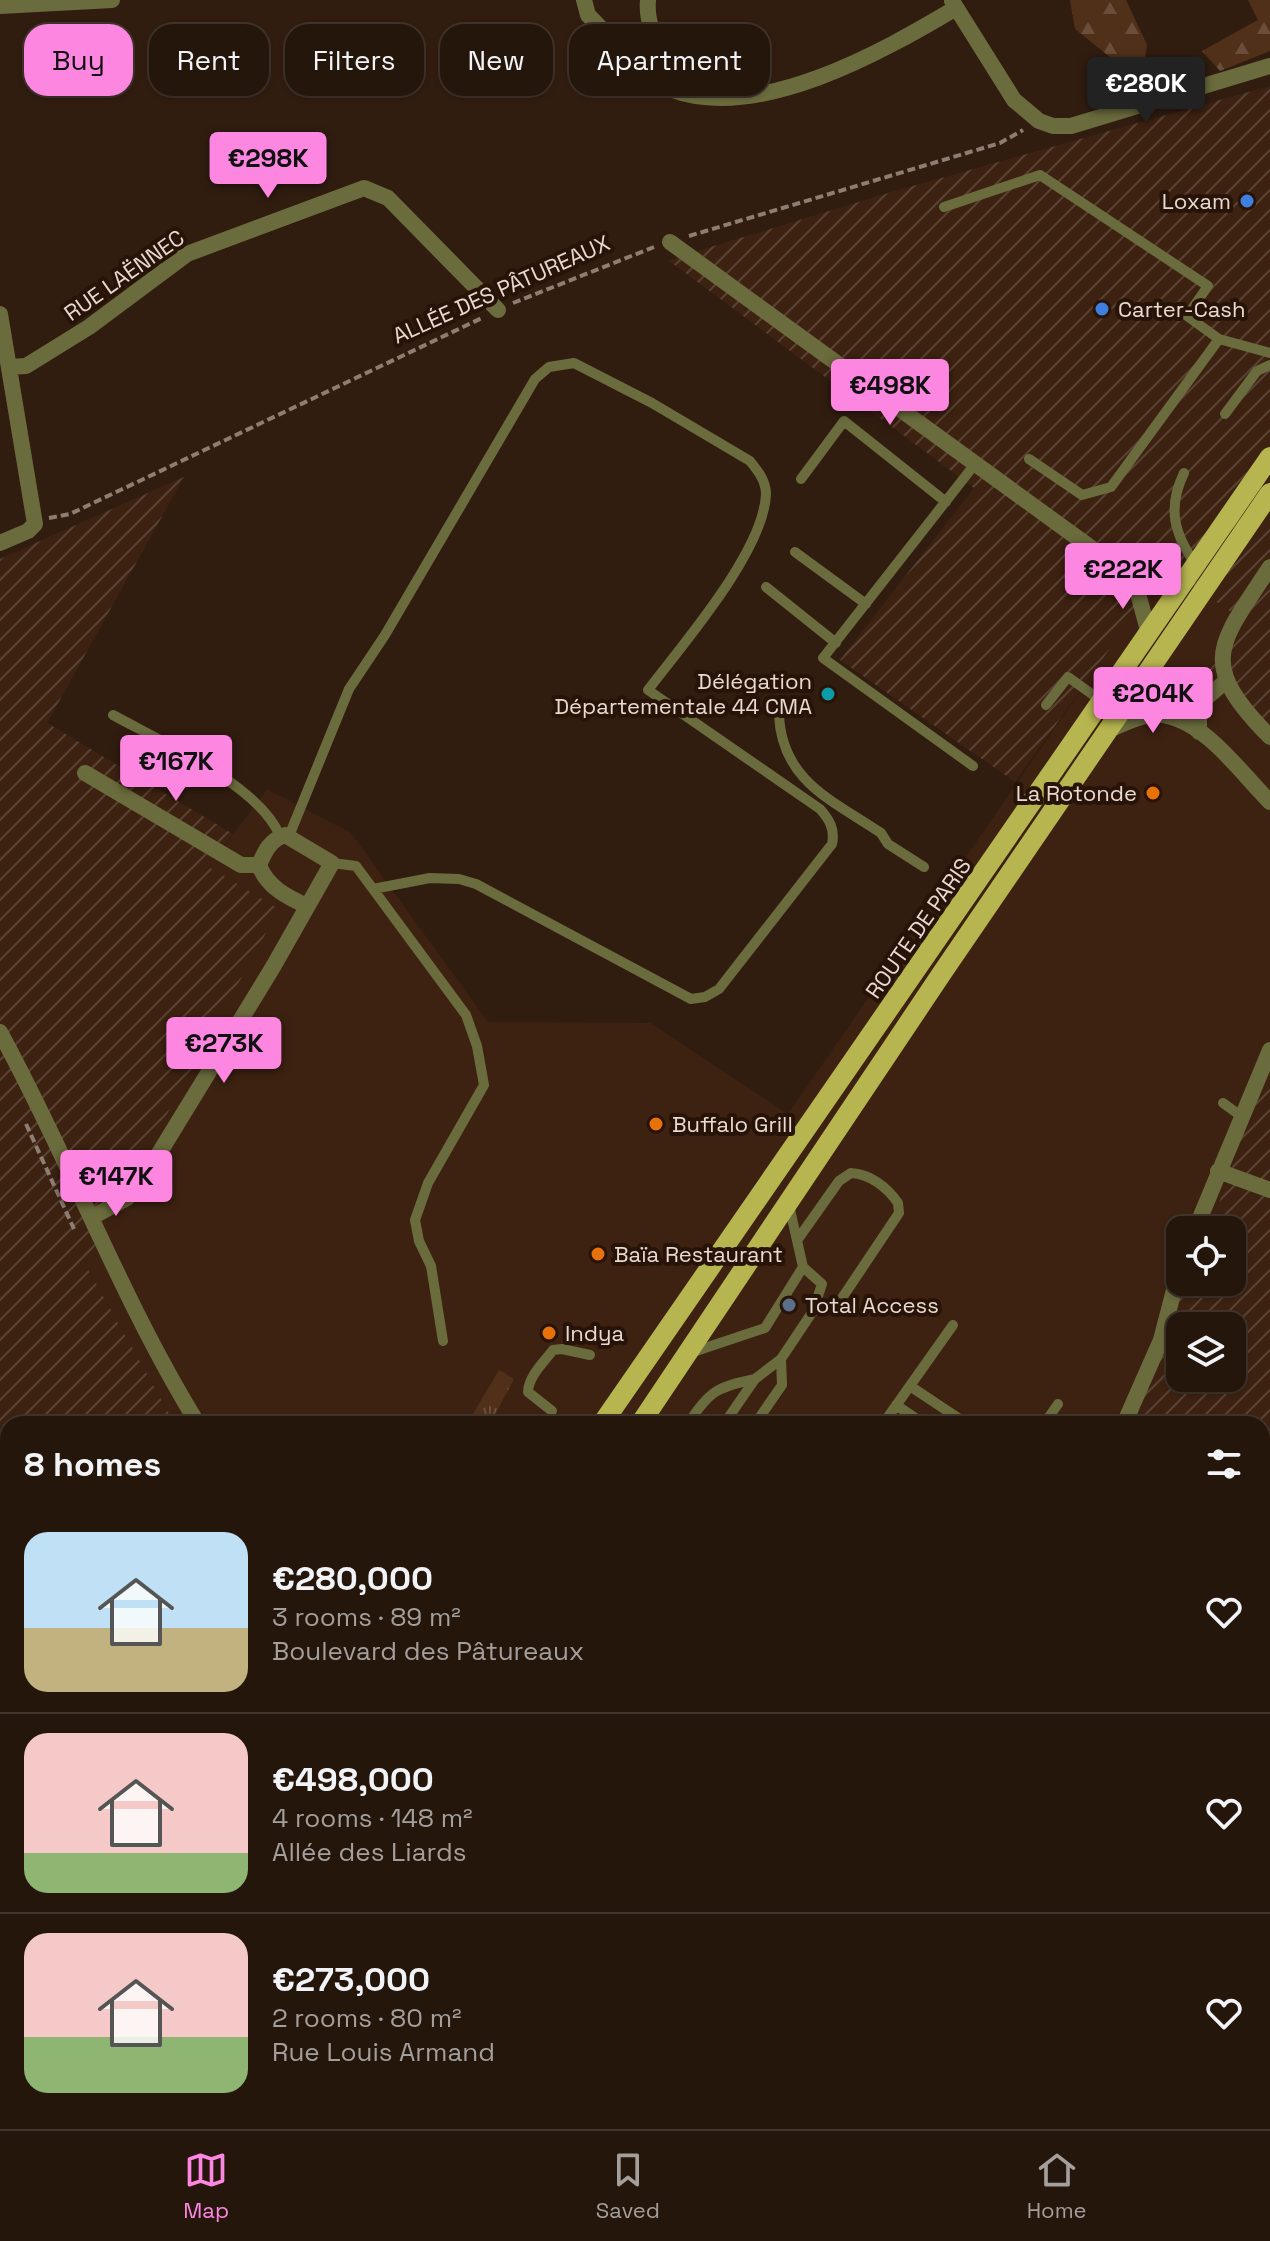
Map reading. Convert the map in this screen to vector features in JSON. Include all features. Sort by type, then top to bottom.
[{"type":"main road","name":"ROUTE DE PARIS","points":[[608,1416],[1270,457]]},
{"type":"main road","name":"ROUTE DE PARIS","points":[[645,1416],[1270,493]]},
{"type":"street","points":[[0,6],[112,0]]},
{"type":"street","points":[[584,0],[588,15],[666,88],[702,98],[806,82],[869,57],[954,4],[1033,117],[1053,126],[1071,126],[1270,66]]},
{"type":"street","points":[[648,0],[646,20],[661,46],[692,82],[722,97]]},
{"type":"street","name":"RUE LAËNNEC","points":[[10,367],[26,366],[89,327],[187,254],[364,188],[388,198],[498,310]]},
{"type":"street","points":[[670,242],[1134,579],[1161,582],[1193,570]]},
{"type":"street","points":[[0,314],[35,524],[28,531],[0,543]]},
{"type":"street","points":[[1270,567],[1224,640],[1222,659],[1226,681],[1238,705],[1270,737]]},
{"type":"street","points":[[1134,579],[1149,634]]},
{"type":"street","points":[[1199,732],[1199,704],[1226,681]]},
{"type":"street","points":[[1108,730],[1151,715],[1163,715],[1199,732],[1270,802]]},
{"type":"street","points":[[85,773],[241,865],[259,865]]},
{"type":"street","points":[[94,1216],[127,1198],[144,1178],[307,906],[332,863],[285,836],[266,848],[259,865],[263,877],[284,895],[307,906]]},
{"type":"street","points":[[0,1032],[43,1109],[154,1347],[193,1416]]},
{"type":"street","points":[[1200,1216],[1270,1050]]},
{"type":"street","points":[[1218,1171],[1270,1190]]},
{"type":"street","points":[[1128,1416],[1161,1340],[1172,1296]]},
{"type":"lane","points":[[944,207],[1040,175],[1208,286],[1187,316],[1219,339],[1270,353]]},
{"type":"lane","points":[[1029,459],[1082,495],[1111,487],[1219,339]]},
{"type":"lane","points":[[285,836],[349,689],[385,635],[535,379],[549,367],[574,363],[652,403],[750,461],[762,476],[766,494],[751,546],[648,690],[820,809],[829,820],[834,834],[832,844],[719,989],[705,997],[691,999],[523,908],[459,879],[430,878],[373,889]]},
{"type":"lane","points":[[1225,414],[1257,371],[1270,365]]},
{"type":"lane","points":[[801,479],[844,421],[946,502]]},
{"type":"lane","points":[[973,766],[823,658],[975,464]]},
{"type":"lane","points":[[1184,473],[1174,494],[1173,517],[1193,570]]},
{"type":"lane","points":[[795,552],[866,604]]},
{"type":"lane","points":[[766,587],[836,643]]},
{"type":"lane","points":[[1046,705],[1068,677],[1103,702]]},
{"type":"lane","points":[[113,715],[231,781],[272,817],[285,836]]},
{"type":"lane","points":[[779,715],[782,743],[795,769],[808,783],[924,867]]},
{"type":"lane","points":[[332,863],[356,866],[466,1015],[484,1085],[428,1183],[415,1220],[419,1241],[431,1266],[443,1341]]},
{"type":"lane","points":[[1223,1103],[1241,1116]]},
{"type":"lane","points":[[798,1239],[839,1181],[851,1173],[861,1173],[881,1185],[898,1203],[899,1213],[836,1307],[813,1311]]},
{"type":"lane","points":[[730,1416],[755,1379],[781,1359],[813,1311],[822,1284],[803,1267],[797,1254],[798,1239],[788,1202]]},
{"type":"lane","points":[[687,1354],[765,1328],[803,1267]]},
{"type":"lane","points":[[888,1416],[953,1325]]},
{"type":"lane","points":[[552,1411],[528,1392],[528,1385],[553,1350],[590,1355]]},
{"type":"lane","points":[[761,1416],[782,1385],[781,1359]]},
{"type":"lane","points":[[694,1416],[707,1397],[720,1387],[755,1379]]},
{"type":"lane","points":[[910,1386],[955,1416]]},
{"type":"lane","points":[[1050,1416],[1058,1404]]},
{"type":"lane","points":[[896,1405],[912,1416]]},
{"type":"path","name":"ALLÉE DES PÂTUREAUX","points":[[35,524],[70,514],[498,310],[605,264],[1000,143],[1033,117]]},
{"type":"shaded area","points":[[1270,86],[1270,728],[1209,671],[1243,621],[1168,567],[1015,782],[840,660],[974,488],[668,260],[895,191]]},
{"type":"shaded area","points":[[184,477],[47,723],[233,834],[209,867],[279,909],[85,1264],[170,1416],[0,1416],[0,559]]},
{"type":"shaded area","points":[[1167,566],[1244,622],[1270,728],[1270,1052],[1215,1216],[1166,1216],[1166,1296],[1181,1296],[1174,1312],[1166,1312],[1166,1331],[1129,1416],[170,1416],[85,1264],[278,909],[209,867],[267,789],[351,833],[488,1022],[650,1023],[788,1114]]},
{"type":"shaded area","points":[[1270,1052],[1270,1416],[1129,1416],[1166,1331],[1166,1392],[1246,1392],[1246,1312],[1174,1312],[1181,1296],[1246,1296],[1246,1216],[1215,1216]]},
{"type":"green space","points":[[1070,0],[1126,0],[1147,45],[1141,82],[1075,29]]},
{"type":"green space","points":[[1248,0],[1270,0],[1270,51],[1220,71],[1202,51],[1258,20]]},
{"type":"green space","points":[[499,1370],[514,1379],[494,1416],[472,1416]]},
{"type":"place","name":"Loxam","points":[[1247,201]]},
{"type":"place","name":"Carter-Cash","points":[[1102,309]]},
{"type":"place","name":"Délégation Départementale 44 CMA","points":[[828,694]]},
{"type":"place","name":"La Rotonde","points":[[1153,793]]},
{"type":"place","name":"Buffalo Grill","points":[[656,1124]]},
{"type":"place","name":"Baïa Restaurant","points":[[598,1254]]},
{"type":"place","name":"Total Access","points":[[789,1305]]},
{"type":"place","name":"Indya","points":[[549,1333]]}]
